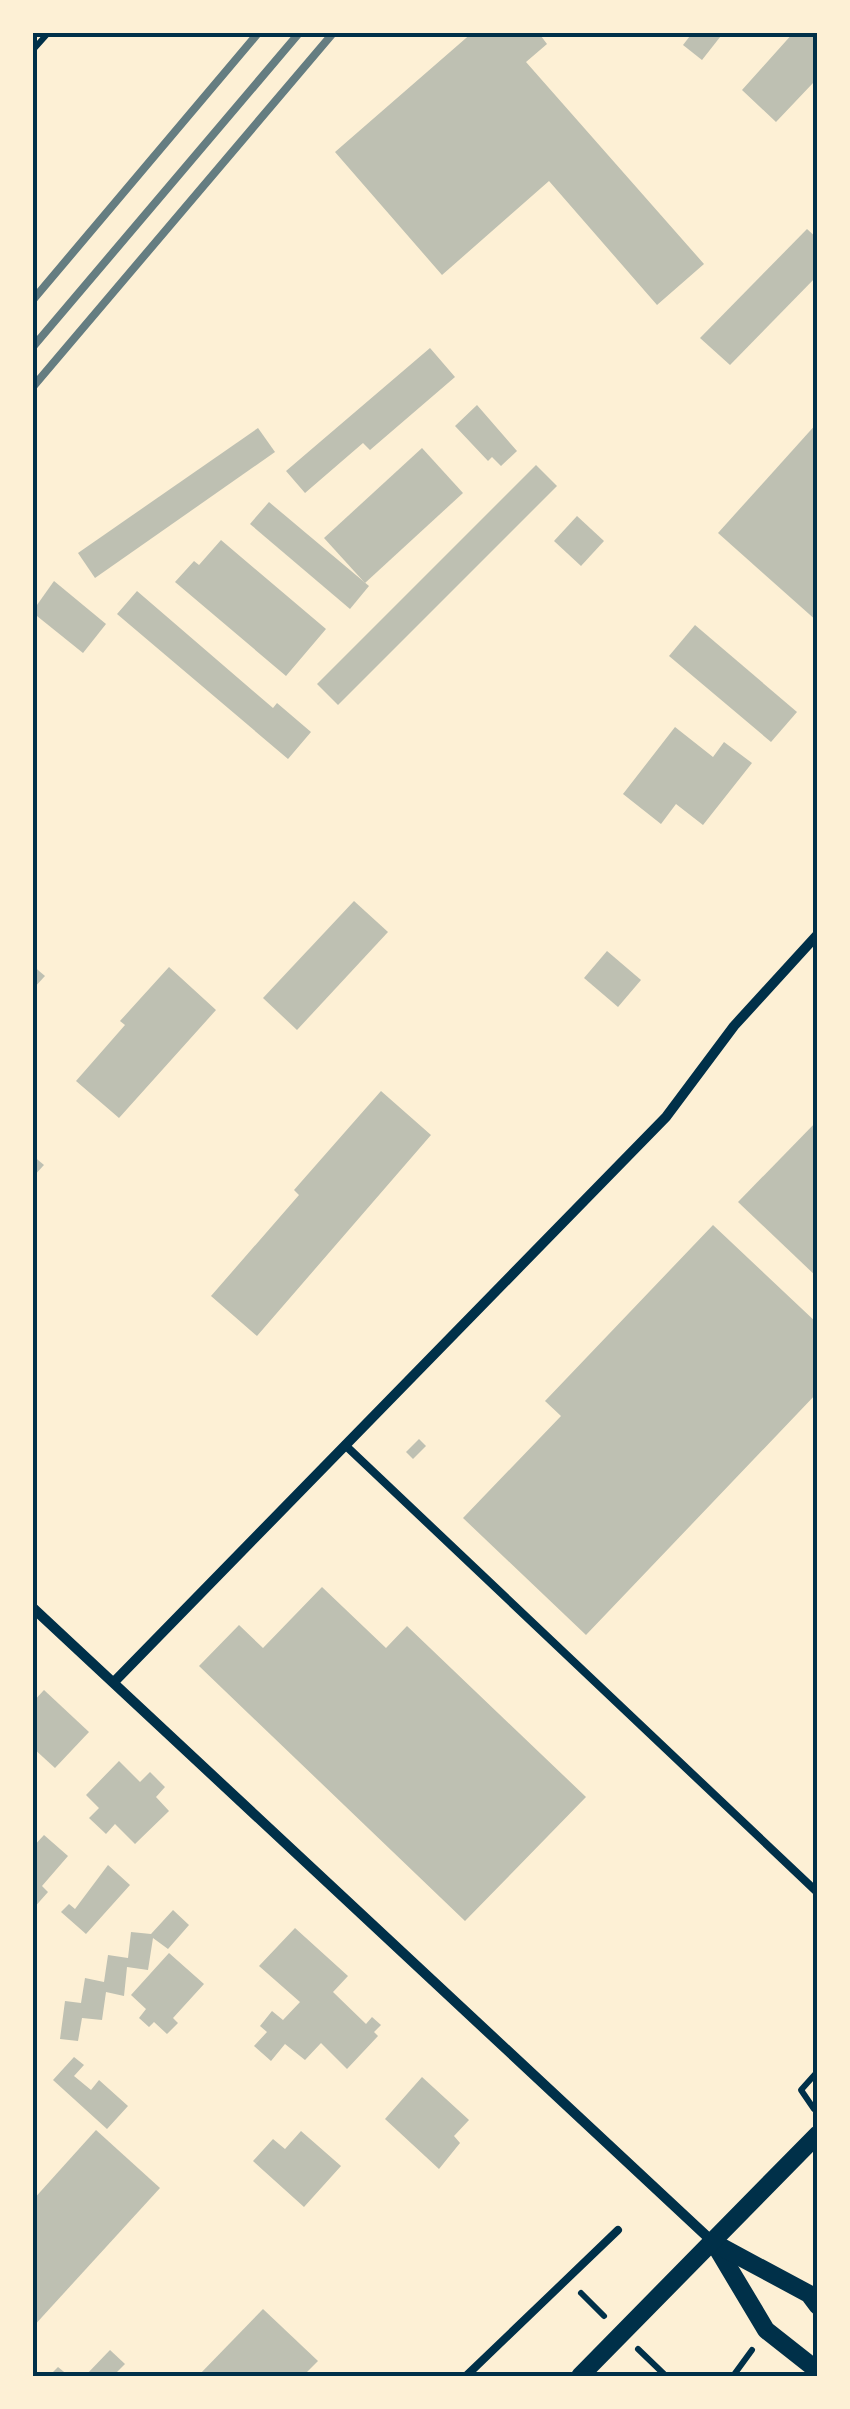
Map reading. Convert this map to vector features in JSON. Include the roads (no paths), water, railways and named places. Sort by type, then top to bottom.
[{"type":"street","points":[[114,1682],[666,1117],[734,1026],[818,934]]},
{"type":"street","points":[[32,1607],[714,2243],[810,2294],[818,2306]]},
{"type":"street","points":[[580,2376],[818,2134]]},
{"type":"street","points":[[714,2243],[766,2330],[818,2371]]},
{"type":"lane","points":[[346,1445],[818,1892]]},
{"type":"lane","points":[[466,2376],[618,2230]]},
{"type":"railway","points":[[32,301],[259,32]]},
{"type":"railway","points":[[32,348],[300,32]]},
{"type":"railway","points":[[32,388],[334,32]]}]
